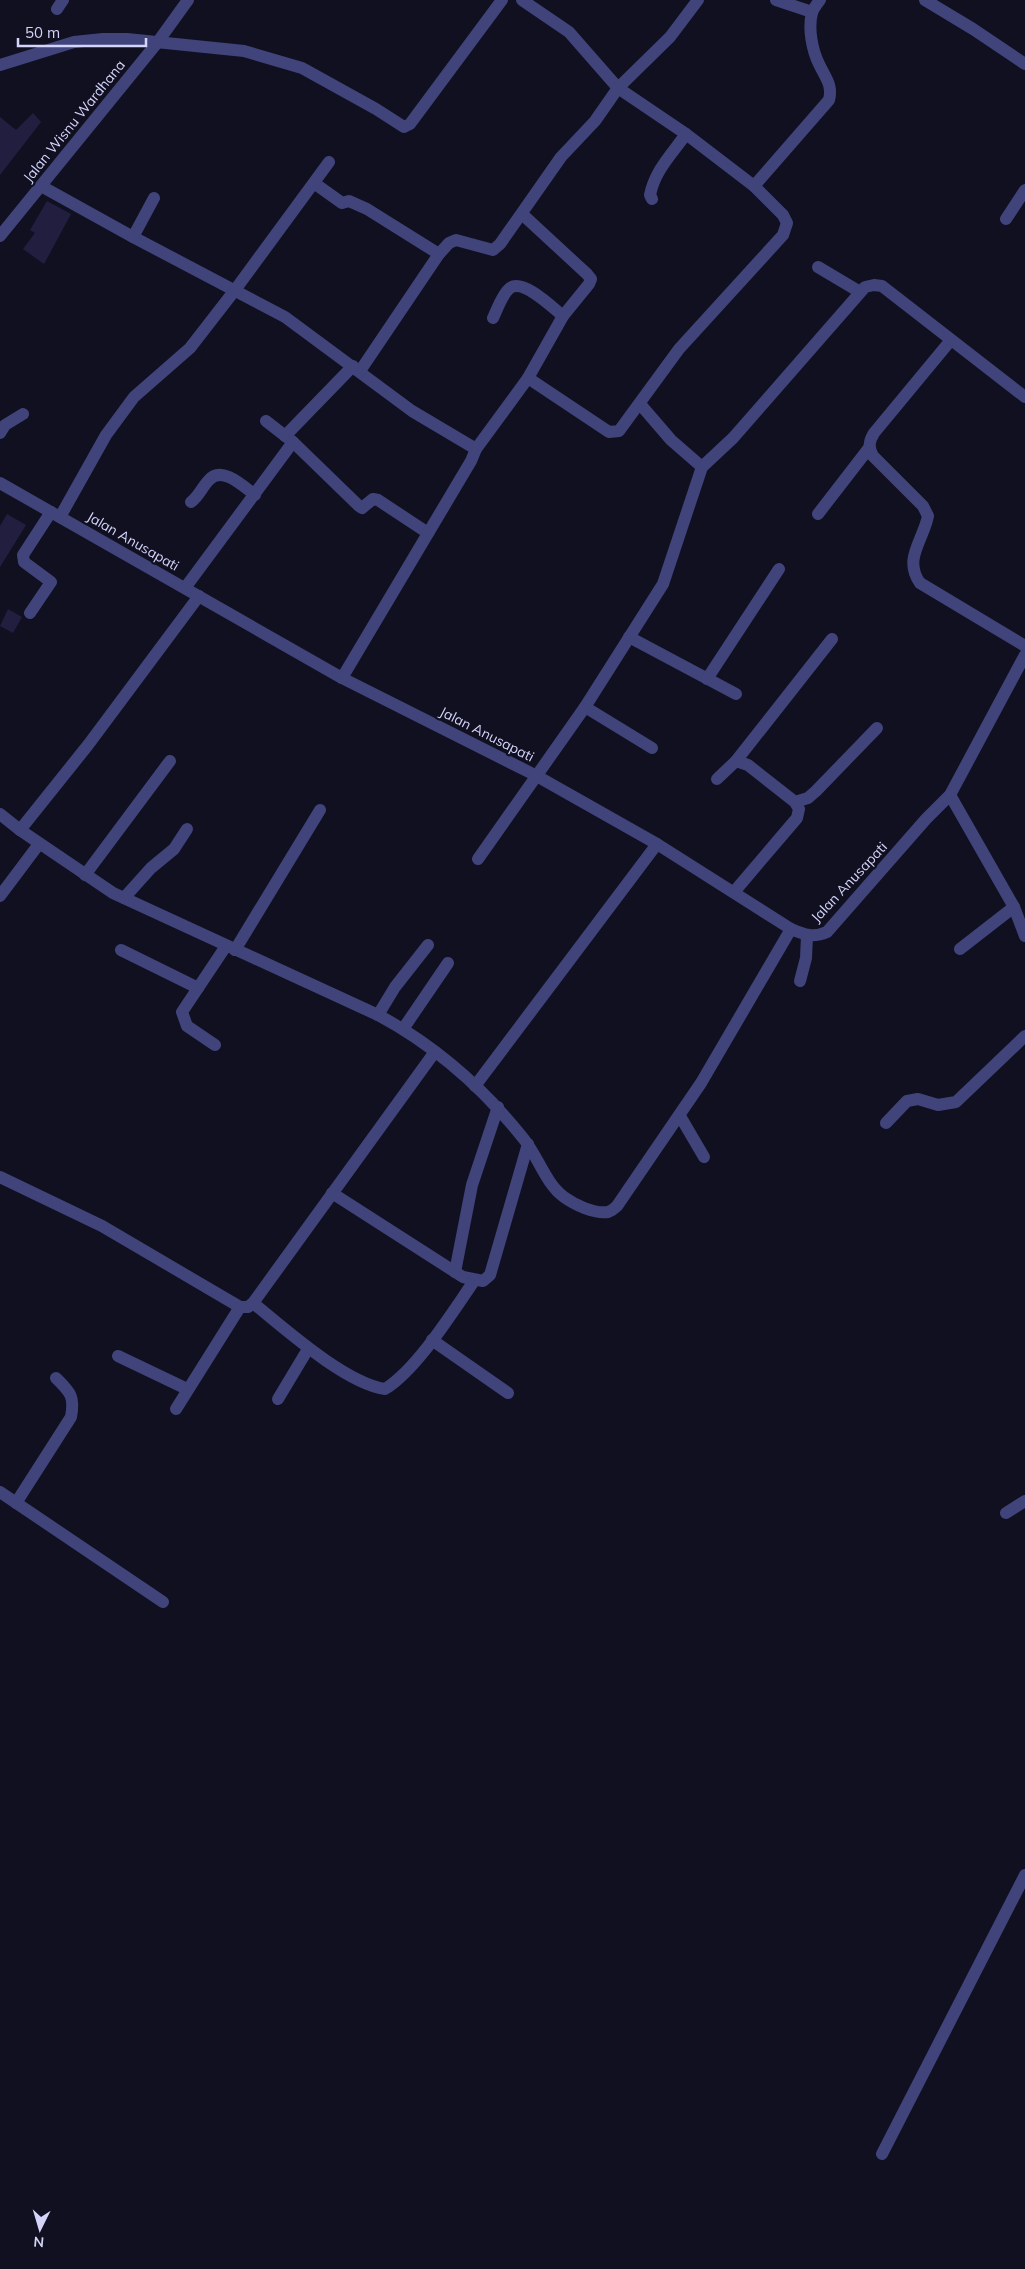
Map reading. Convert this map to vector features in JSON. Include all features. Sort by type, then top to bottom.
[{"type":"street","name":"Jalan Wisnu Wardhana","points":[[0,236],[157,42],[188,0]]},
{"type":"street","points":[[0,65],[74,42],[127,39],[244,51],[302,68],[376,109],[404,127],[410,124],[502,0]]},
{"type":"street","points":[[522,0],[569,32],[618,88],[686,134],[754,186],[788,223],[783,235],[679,349],[619,431],[608,432],[528,378]]},
{"type":"street","points":[[185,588],[255,495],[289,439],[357,368],[439,254],[449,243],[456,240],[494,250],[562,157],[595,122],[618,88],[670,37],[698,0]]},
{"type":"street","points":[[776,0],[812,12]]},
{"type":"street","points":[[754,186],[829,100],[831,92],[829,83],[817,62],[810,33],[812,12],[820,0]]},
{"type":"street","points":[[925,0],[1025,64]]},
{"type":"street","points":[[652,199],[650,195],[652,181],[686,134]]},
{"type":"street","points":[[30,613],[51,582],[24,562],[23,555],[55,514],[134,397],[190,348],[329,162]]},
{"type":"street","points":[[314,183],[342,202],[349,201],[367,209],[439,254]]},
{"type":"street","points":[[42,186],[285,317],[357,368],[412,411],[476,449]]},
{"type":"street","points":[[1006,219],[1025,190]]},
{"type":"street","points":[[134,237],[154,198]]},
{"type":"street","points":[[342,678],[471,461],[476,449],[528,378],[563,316],[591,279],[522,214]]},
{"type":"street","points":[[818,267],[860,292]]},
{"type":"street","points":[[492,318],[509,289],[514,286],[527,288],[563,316]]},
{"type":"street","points":[[478,860],[535,775],[585,707],[663,584],[702,467],[733,438],[865,287],[882,286],[1025,397]]},
{"type":"street","points":[[818,514],[869,448],[870,440],[874,433],[951,340]]},
{"type":"street","points":[[640,404],[671,440],[702,467]]},
{"type":"street","points":[[0,433],[5,426],[24,414]]},
{"type":"street","points":[[266,421],[289,439],[359,506],[362,508],[373,498],[428,533]]},
{"type":"street","points":[[869,448],[873,456],[923,506],[928,516],[913,560],[914,573],[920,582],[1025,646]]},
{"type":"street","points":[[191,502],[210,478],[216,475],[224,475],[255,495]]},
{"type":"street","name":"Jalan Anusapati","points":[[0,483],[342,678],[535,775],[658,844],[791,929],[807,936],[817,936],[827,932],[946,798],[1025,655]]},
{"type":"street","points":[[707,679],[779,569]]},
{"type":"street","points":[[20,830],[88,745],[198,596]]},
{"type":"street","points":[[629,638],[736,694]]},
{"type":"street","points":[[717,779],[736,761],[832,638]]},
{"type":"street","points":[[585,707],[652,748]]},
{"type":"street","points":[[795,802],[802,801],[816,791],[877,728]]},
{"type":"street","points":[[85,875],[170,761]]},
{"type":"street","points":[[734,892],[797,818],[799,809],[795,802],[748,765],[736,761]]},
{"type":"street","points":[[946,798],[1014,907],[1025,936]]},
{"type":"street","points":[[216,1046],[186,1026],[182,1018],[182,1012],[198,988],[231,948],[320,810]]},
{"type":"street","points":[[0,814],[39,844],[124,898],[378,1015],[403,1029],[475,1086],[498,1107],[528,1144],[553,1186],[562,1196],[586,1207],[608,1212],[617,1206],[680,1116],[791,929]]},
{"type":"street","points":[[124,898],[151,868],[174,849],[187,830]]},
{"type":"street","points":[[0,896],[39,844]]},
{"type":"street","points":[[475,1086],[658,844]]},
{"type":"street","points":[[960,949],[1014,907]]},
{"type":"street","points":[[800,981],[806,958],[807,936]]},
{"type":"street","points":[[378,1015],[395,987],[428,945]]},
{"type":"street","points":[[121,950],[198,988]]},
{"type":"street","points":[[403,1029],[448,963]]},
{"type":"street","points":[[886,1123],[907,1102],[918,1099],[938,1105],[956,1102],[1025,1036]]},
{"type":"street","points":[[0,1177],[102,1226],[240,1307],[248,1307],[253,1304],[434,1053]]},
{"type":"street","points":[[455,1272],[472,1185],[498,1107]]},
{"type":"street","points":[[680,1116],[704,1157]]},
{"type":"street","points":[[332,1193],[455,1272],[474,1280],[483,1281],[490,1275],[528,1144]]},
{"type":"street","points":[[253,1304],[308,1349],[370,1387],[384,1389],[393,1384],[432,1340],[474,1280]]},
{"type":"street","points":[[176,1409],[240,1307]]},
{"type":"street","points":[[432,1340],[508,1393]]},
{"type":"street","points":[[278,1399],[308,1349]]},
{"type":"street","points":[[118,1356],[187,1389]]},
{"type":"street","points":[[16,1503],[71,1417],[74,1404],[70,1392],[56,1378]]},
{"type":"street","points":[[0,1492],[163,1602]]},
{"type":"street","points":[[1006,1513],[1025,1501]]},
{"type":"street","points":[[882,2154],[1025,1875]]},
{"type":"building","points":[[33,113],[41,122],[0,175],[0,117],[16,130]]},
{"type":"building","points":[[47,201],[71,214],[44,264],[23,249],[35,233],[30,230]]},
{"type":"building","points":[[7,514],[26,525],[0,567],[0,526]]},
{"type":"building","points":[[8,609],[22,617],[13,633],[0,626]]}]
